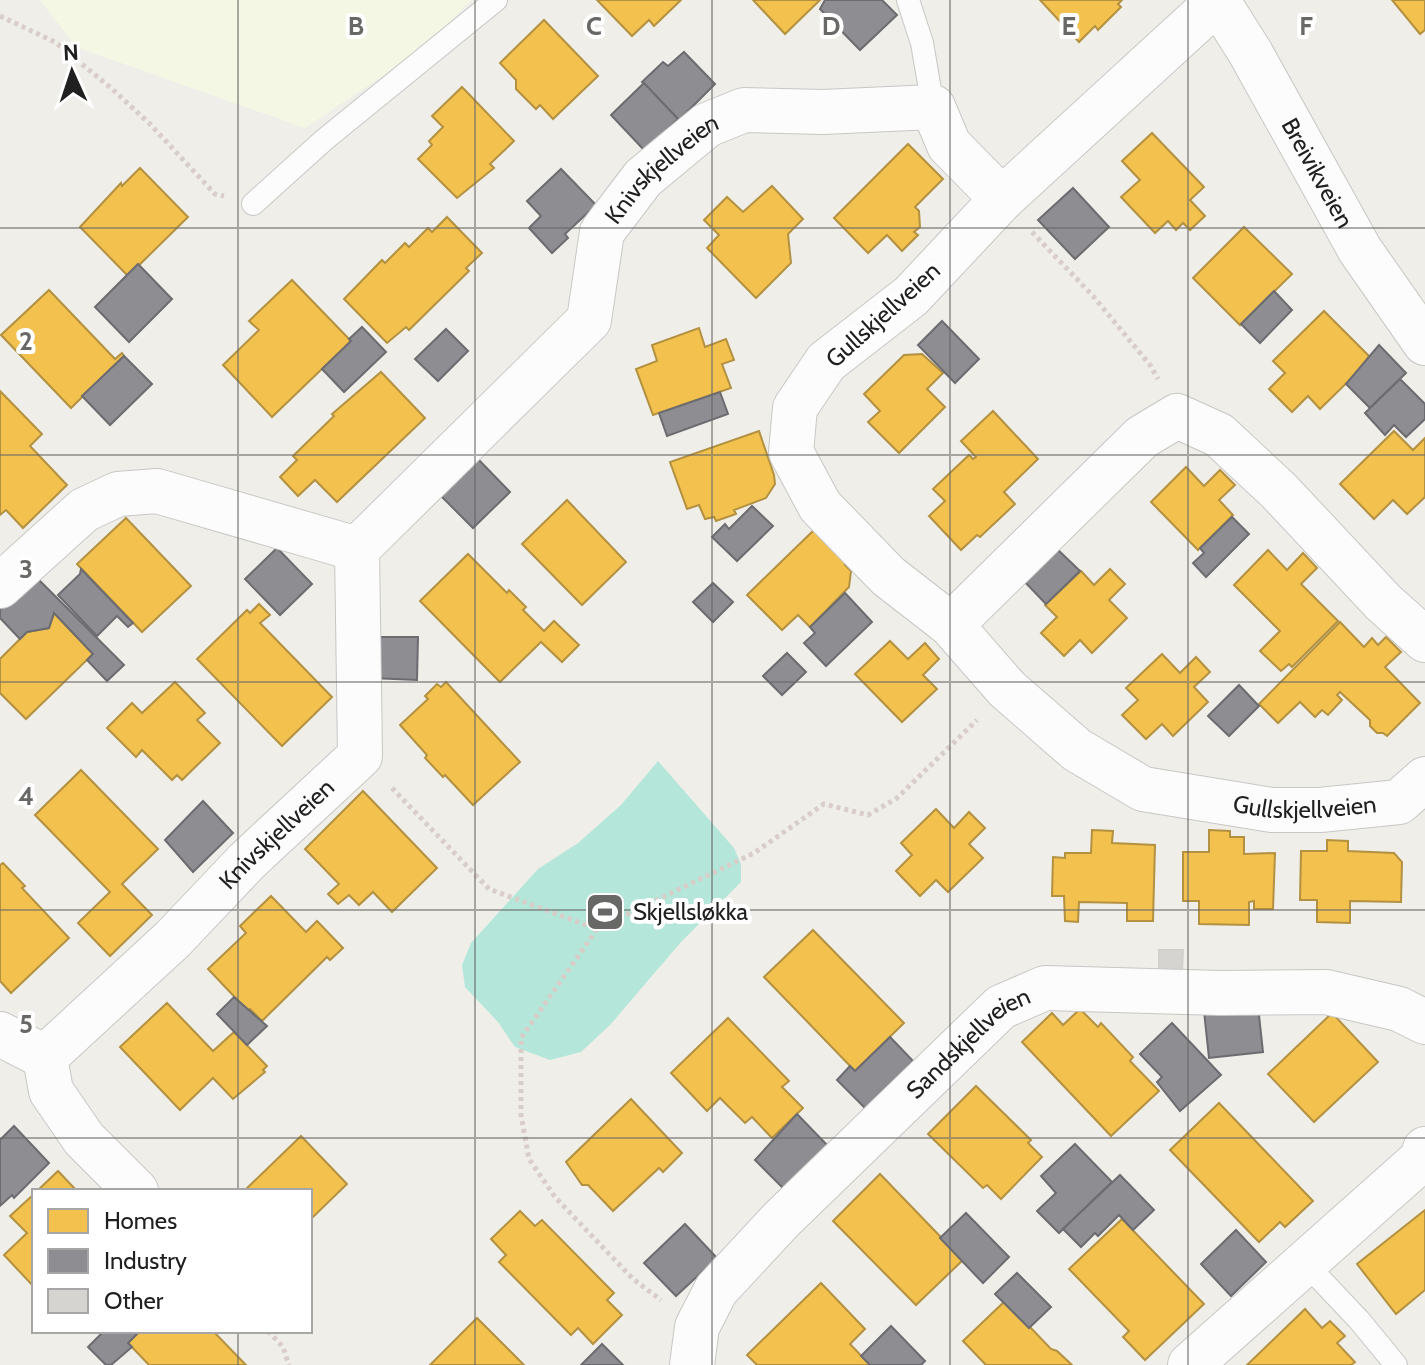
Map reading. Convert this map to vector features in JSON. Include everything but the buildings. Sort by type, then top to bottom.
[{"type":"street","name":"Gullskjellveien","points":[[1218,1],[1002,199],[911,296],[826,362],[795,408],[791,452],[820,506],[888,576],[951,625],[1007,689],[1077,750],[1143,789],[1272,810],[1320,810],[1399,802],[1425,779]]},
{"type":"street","name":"Breivikveien","points":[[1218,1],[1250,52],[1360,250],[1425,343]]},
{"type":"street","points":[[933,107],[949,145],[1002,199]]},
{"type":"street","name":"Knivskjellveien","points":[[357,549],[589,320],[602,232],[643,178],[707,125],[744,110],[823,112],[933,107]]},
{"type":"street","points":[[951,625],[1142,437],[1177,416],[1219,435],[1279,491],[1383,602],[1425,640]]},
{"type":"street","points":[[0,586],[84,510],[118,494],[157,491],[357,549],[360,756]]},
{"type":"street","name":"Knivskjellveien","points":[[45,1057],[173,939],[247,861],[360,756]]},
{"type":"street","name":"Sandskjellveien","points":[[695,1346],[716,1290],[781,1220],[1001,1007],[1045,988],[1220,993],[1326,992],[1399,1009],[1425,1022]]},
{"type":"street","points":[[0,1034],[45,1057],[51,1091],[84,1139],[134,1189]]},
{"type":"street","points":[[1190,1365],[1422,1159],[1425,1149]]},
{"type":"lane","points":[[253,204],[324,140],[496,0]]},
{"type":"lane","points":[[908,0],[922,43],[933,107]]},
{"type":"lane","points":[[1306,1264],[1396,1365]]},
{"type":"path","points":[[0,16],[55,42],[89,69],[149,123],[215,194],[253,204]]},
{"type":"path","points":[[1002,199],[1093,296],[1150,365],[1177,416]]},
{"type":"path","points":[[695,1346],[555,1197],[529,1159],[521,1115],[521,1038],[597,929],[754,853],[824,804],[868,815],[897,798],[1007,689]]},
{"type":"path","points":[[360,756],[489,889],[597,929]]},
{"type":"path","points":[[270,1333],[283,1347],[289,1365]]},
{"type":"shaded area","points":[[40,0],[471,0],[426,47],[305,128],[76,47]]},
{"type":"green space","name":"Skjellsløkka","points":[[658,761],[734,848],[741,864],[741,882],[681,942],[610,1025],[581,1052],[550,1060],[515,1047],[498,1022],[465,987],[462,965],[471,943],[538,869],[578,843],[621,805]]},
{"type":"place","name":"Skjellsløkka","points":[[605,912]]}]
